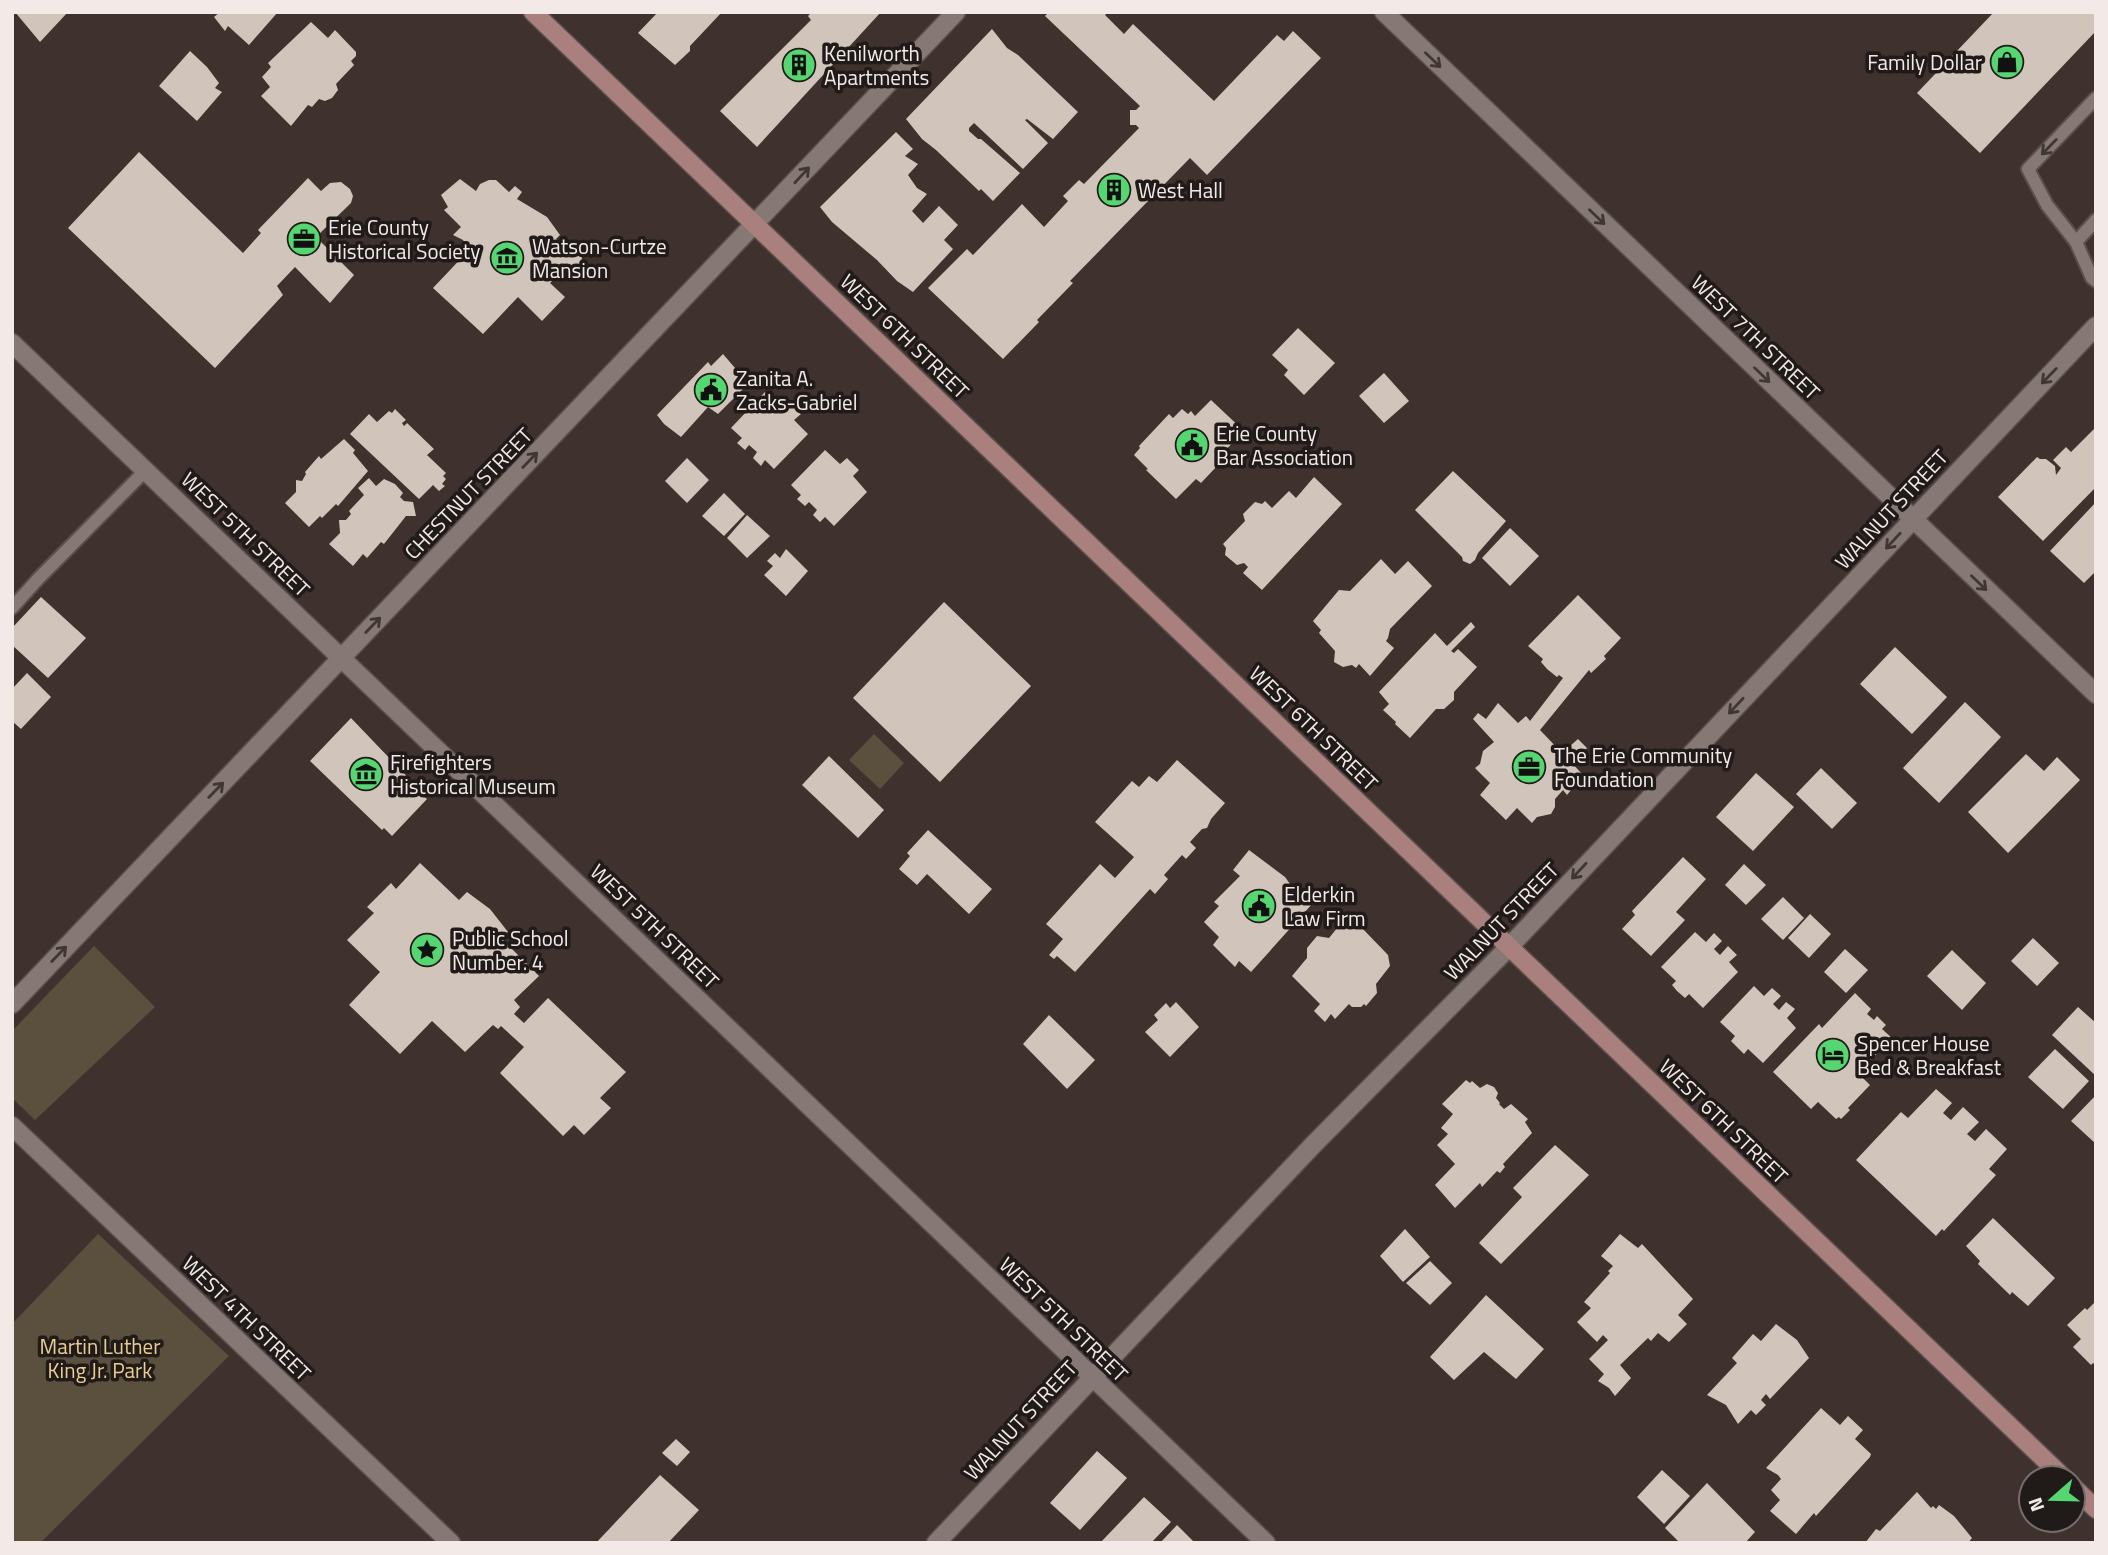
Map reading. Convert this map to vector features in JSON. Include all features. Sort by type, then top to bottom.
[{"type":"main road","name":"WEST 6TH STREET","points":[[533,12],[2049,1464]]},
{"type":"street","name":"CHESTNUT STREET","points":[[12,1004],[956,12]]},
{"type":"street","name":"WEST 7TH STREET","points":[[1384,12],[2096,694]]},
{"type":"street","name":"WALNUT STREET","points":[[936,1543],[1313,1145],[1509,947],[2096,326]]},
{"type":"street","name":"WEST 5TH STREET","points":[[12,343],[1266,1543]]},
{"type":"street","name":"WEST 4TH STREET","points":[[12,1126],[451,1543]]},
{"type":"lane","points":[[2096,98],[2028,169],[2047,205],[2076,242],[2092,278],[2096,281]]},
{"type":"lane","points":[[2076,242],[2096,220]]},
{"type":"lane","points":[[12,608],[146,470]]},
{"type":"green space","points":[[874,734],[904,763],[880,789],[849,760]]},
{"type":"green space","points":[[94,946],[155,1007],[35,1120],[12,1098],[12,1031]]},
{"type":"green space","name":"Martin Luther King Jr. Park","points":[[98,1234],[229,1356],[40,1543],[12,1543],[12,1324]]},
{"type":"building","points":[[15,12],[68,12],[40,42]]},
{"type":"building","points":[[220,12],[278,12],[249,45],[228,26],[225,31],[214,17]]},
{"type":"building","points":[[658,12],[722,12],[675,65],[638,33]]},
{"type":"building","name":"Kenilworth Apartments","points":[[812,12],[881,12],[757,147],[720,111],[811,20],[808,16]]},
{"type":"building","name":"West Hall","points":[[1049,12],[1108,12],[1105,15],[1124,34],[1133,24],[1214,101],[1277,35],[1284,41],[1293,31],[1321,58],[1207,175],[1190,158],[1070,281],[1073,283],[1003,359],[928,288],[967,249],[973,255],[1022,204],[1044,227],[1068,201],[1063,196],[1079,180],[1084,184],[1139,128],[1130,125],[1130,110],[1136,110],[1140,106],[1045,16]]},
{"type":"building","name":"Family Dollar","points":[[1994,12],[2096,12],[2096,31],[1980,153],[1917,93]]},
{"type":"building","points":[[311,22],[328,38],[335,30],[356,52],[356,56],[351,61],[354,65],[336,84],[338,90],[332,98],[325,101],[319,99],[312,107],[308,105],[291,126],[261,96],[270,87],[262,77],[271,67],[268,63]]},
{"type":"building","points":[[992,29],[1007,48],[1018,55],[1078,112],[1053,139],[1025,120],[1048,143],[1023,169],[974,123],[969,128],[978,139],[1020,173],[993,201],[922,139],[906,119]]},
{"type":"building","points":[[190,51],[207,67],[219,83],[215,88],[222,92],[197,121],[159,86]]},
{"type":"building","points":[[896,132],[913,149],[905,156],[918,164],[908,175],[917,188],[927,194],[912,211],[923,223],[939,206],[958,225],[944,240],[953,249],[913,292],[897,281],[877,260],[832,222],[820,207]]},
{"type":"building","points":[[139,152],[243,253],[261,233],[258,230],[308,178],[321,191],[330,183],[341,182],[350,189],[353,196],[351,203],[316,237],[354,275],[330,303],[295,267],[277,286],[283,295],[215,368],[68,228]]},
{"type":"building","points":[[460,179],[476,191],[480,184],[489,180],[496,180],[509,192],[515,186],[522,192],[517,199],[547,217],[560,235],[556,239],[565,247],[579,251],[582,257],[578,269],[567,274],[561,273],[550,283],[565,297],[542,321],[518,297],[483,334],[433,288],[469,250],[463,240],[453,235],[461,227],[444,210],[448,207],[441,195]]},
{"type":"building","points":[[1298,328],[1335,363],[1304,395],[1284,375],[1288,370],[1272,355]]},
{"type":"building","points":[[723,354],[735,368],[752,380],[718,414],[708,407],[681,437],[657,415],[708,362],[711,366]]},
{"type":"building","points":[[1384,373],[1409,401],[1384,423],[1359,396]]},
{"type":"building","points":[[765,392],[780,406],[786,400],[801,414],[794,420],[808,434],[774,469],[765,460],[761,466],[753,458],[757,452],[749,445],[745,450],[737,443],[742,438],[731,428]]},
{"type":"building","points":[[1211,400],[1244,431],[1215,461],[1219,464],[1201,483],[1196,479],[1176,499],[1134,455],[1169,414],[1173,418],[1182,409],[1188,414],[1191,411],[1195,416]]},
{"type":"building","points":[[395,409],[406,420],[402,423],[404,426],[407,423],[434,449],[427,455],[446,473],[442,484],[445,486],[439,491],[433,485],[419,499],[350,434],[369,414],[377,422]]},
{"type":"building","points":[[2096,427],[2096,487],[2043,541],[1998,497],[2037,457],[2046,459],[2055,466],[2056,475],[2061,468],[2053,460],[2066,447],[2071,452]]},
{"type":"building","points":[[344,439],[355,450],[353,453],[368,471],[338,506],[336,504],[309,527],[285,503],[296,492],[296,480],[302,481],[305,472],[319,456],[321,459]]},
{"type":"building","points":[[825,450],[840,464],[847,458],[859,470],[853,476],[867,492],[834,526],[825,517],[820,522],[813,515],[817,510],[809,502],[805,506],[797,499],[801,495],[791,485]]},
{"type":"building","points":[[687,458],[709,480],[687,503],[665,481]]},
{"type":"building","points":[[1453,471],[1506,521],[1470,564],[1463,561],[1415,510]]},
{"type":"building","points":[[1314,477],[1342,504],[1262,590],[1243,573],[1248,567],[1244,563],[1237,565],[1225,555],[1226,548],[1223,544],[1245,521],[1243,514],[1255,502],[1262,504],[1265,501],[1272,508],[1289,491],[1296,498]]},
{"type":"building","points":[[369,478],[376,486],[384,479],[395,484],[403,493],[400,497],[404,501],[413,502],[416,516],[406,516],[384,544],[381,542],[367,558],[363,554],[353,566],[329,544],[340,533],[339,520],[346,520],[351,514],[349,511],[364,495],[358,488]]},
{"type":"building","points":[[724,493],[745,514],[724,536],[702,516]]},
{"type":"building","points":[[2096,502],[2096,571],[2084,583],[2050,551]]},
{"type":"building","points":[[747,515],[770,536],[747,558],[727,538]]},
{"type":"building","points":[[1510,528],[1539,556],[1510,586],[1482,558]]},
{"type":"building","points":[[786,549],[808,571],[786,596],[764,575],[773,566],[767,561],[775,553],[780,558]]},
{"type":"building","points":[[1381,559],[1395,574],[1408,561],[1432,586],[1390,629],[1386,641],[1394,648],[1370,676],[1359,664],[1356,668],[1352,665],[1343,667],[1334,662],[1335,651],[1319,633],[1321,630],[1313,621],[1339,590],[1350,591]]},
{"type":"building","points":[[1578,595],[1621,638],[1604,656],[1606,659],[1591,673],[1589,670],[1540,730],[1562,753],[1578,739],[1587,748],[1572,763],[1581,773],[1567,795],[1563,790],[1555,799],[1551,814],[1537,817],[1532,823],[1517,808],[1506,820],[1480,795],[1490,783],[1475,768],[1480,764],[1483,751],[1494,742],[1473,719],[1478,713],[1486,719],[1498,703],[1518,723],[1526,716],[1530,721],[1563,678],[1547,669],[1541,662],[1543,659],[1528,646]]},
{"type":"building","points":[[41,597],[86,638],[48,678],[12,645],[12,628]]},
{"type":"building","points":[[944,602],[1031,686],[940,782],[853,698]]},
{"type":"building","points":[[1471,622],[1475,627],[1451,651],[1454,653],[1458,649],[1477,667],[1454,692],[1454,700],[1444,709],[1436,709],[1410,738],[1383,710],[1389,704],[1379,692],[1435,633],[1447,646]]},
{"type":"building","points":[[1895,647],[1947,697],[1912,734],[1860,684]]},
{"type":"building","points":[[27,673],[51,697],[21,729],[12,721],[12,689]]},
{"type":"building","points":[[1965,702],[2001,737],[1939,803],[1903,768]]},
{"type":"building","points":[[351,718],[427,799],[392,836],[384,828],[382,830],[310,761]]},
{"type":"building","points":[[2026,754],[2044,771],[2057,757],[2080,780],[2008,853],[1968,812]]},
{"type":"building","points":[[829,756],[884,810],[858,838],[802,785]]},
{"type":"building","points":[[1177,760],[1225,803],[1207,828],[1202,829],[1190,842],[1196,848],[1186,859],[1182,855],[1164,875],[1168,879],[1155,894],[1150,889],[1075,972],[1057,956],[1054,959],[1049,955],[1063,939],[1046,924],[1100,864],[1115,878],[1134,857],[1095,822],[1132,781],[1139,787],[1149,776],[1157,782]]},
{"type":"building","points":[[1821,768],[1857,803],[1832,829],[1796,794]]},
{"type":"building","points":[[1756,773],[1794,807],[1753,851],[1716,817]]},
{"type":"building","points":[[928,830],[992,889],[969,914],[927,874],[917,885],[899,869],[910,856],[907,853]]},
{"type":"building","points":[[1249,850],[1285,877],[1298,895],[1302,891],[1313,903],[1251,972],[1239,961],[1235,967],[1213,945],[1219,937],[1204,922],[1219,906],[1214,902],[1240,876],[1233,870]]},
{"type":"building","points":[[1683,857],[1706,879],[1676,912],[1685,920],[1651,956],[1622,929],[1635,915],[1632,911]]},
{"type":"building","points":[[420,863],[459,900],[467,892],[490,909],[508,932],[502,939],[539,976],[514,1000],[520,1007],[514,1014],[524,1023],[548,998],[626,1072],[600,1098],[611,1108],[584,1135],[574,1125],[563,1136],[500,1073],[524,1047],[501,1026],[498,1029],[493,1025],[465,1052],[432,1021],[400,1054],[349,1005],[380,972],[347,940],[374,913],[367,907],[391,883],[396,889]]},
{"type":"building","points":[[1744,864],[1766,885],[1746,905],[1725,885]]},
{"type":"building","points":[[1783,897],[1804,918],[1783,940],[1761,919]]},
{"type":"building","points":[[1810,914],[1831,934],[1809,958],[1788,938]]},
{"type":"building","points":[[1342,922],[1352,922],[1360,930],[1362,928],[1388,955],[1390,966],[1376,984],[1377,993],[1366,1006],[1364,1004],[1361,1007],[1352,1007],[1349,1004],[1335,1019],[1331,1014],[1325,1022],[1314,1011],[1320,1004],[1292,976],[1307,958],[1307,948],[1317,936],[1329,938]]},
{"type":"building","points":[[1695,932],[1706,942],[1714,933],[1722,941],[1714,949],[1720,955],[1728,946],[1737,955],[1729,962],[1738,972],[1703,1008],[1689,994],[1685,998],[1677,991],[1672,985],[1676,981],[1661,967]]},
{"type":"building","points":[[2033,938],[2059,963],[2037,986],[2011,961]]},
{"type":"building","points":[[1845,949],[1868,970],[1846,993],[1824,972]]},
{"type":"building","points":[[1952,950],[1986,983],[1962,1010],[1927,976]]},
{"type":"building","points":[[1754,986],[1764,996],[1772,988],[1781,996],[1773,1004],[1779,1010],[1786,1002],[1795,1009],[1787,1018],[1796,1028],[1763,1063],[1748,1049],[1744,1054],[1731,1041],[1735,1036],[1720,1022]]},
{"type":"building","name":"Spencer House Bed & Breakfast","points":[[1855,993],[1871,1009],[1867,1014],[1874,1020],[1877,1016],[1886,1025],[1882,1029],[1892,1038],[1858,1073],[1870,1085],[1841,1119],[1836,1119],[1818,1102],[1811,1109],[1773,1072],[1819,1024],[1822,1028]]},
{"type":"building","points":[[1176,1002],[1199,1027],[1170,1057],[1145,1032],[1158,1020],[1154,1015],[1166,1003],[1170,1008]]},
{"type":"building","points":[[2078,1007],[2096,1023],[2096,1076],[2052,1035]]},
{"type":"building","points":[[1049,1015],[1095,1060],[1067,1089],[1023,1044]]},
{"type":"building","points":[[2055,1049],[2089,1081],[2063,1109],[2028,1077]]},
{"type":"building","points":[[1466,1080],[1470,1083],[1472,1081],[1480,1088],[1487,1084],[1494,1087],[1498,1093],[1496,1098],[1499,1104],[1504,1109],[1511,1104],[1528,1119],[1525,1122],[1532,1133],[1503,1164],[1505,1167],[1500,1173],[1497,1171],[1482,1187],[1480,1183],[1455,1208],[1435,1185],[1455,1164],[1437,1145],[1448,1134],[1441,1128],[1453,1114],[1442,1104]]},
{"type":"building","points":[[1936,1089],[1952,1103],[1943,1113],[1951,1120],[1963,1107],[1979,1122],[1967,1134],[1975,1141],[1986,1129],[2007,1149],[1989,1169],[1996,1175],[1944,1231],[1942,1229],[1936,1236],[1856,1160],[1901,1112],[1908,1118]]},
{"type":"building","points":[[2096,1095],[2096,1144],[2071,1121]]},
{"type":"building","points":[[1555,1145],[1589,1175],[1501,1264],[1479,1243],[1522,1197],[1513,1188]]},
{"type":"building","points":[[1993,1218],[2055,1278],[2028,1306],[2012,1292],[2010,1295],[1978,1264],[1980,1261],[1966,1246]]},
{"type":"building","points":[[1405,1229],[1430,1257],[1403,1282],[1380,1256]]},
{"type":"building","points":[[1620,1234],[1638,1248],[1642,1244],[1693,1299],[1678,1315],[1687,1324],[1669,1342],[1658,1333],[1651,1341],[1648,1338],[1620,1365],[1631,1378],[1615,1396],[1598,1381],[1604,1374],[1589,1359],[1608,1340],[1603,1335],[1597,1342],[1577,1322],[1591,1308],[1584,1302],[1610,1273],[1608,1271],[1613,1266],[1601,1256]]},
{"type":"building","points":[[1430,1261],[1452,1283],[1430,1305],[1406,1283]]},
{"type":"building","points":[[1486,1295],[1544,1349],[1516,1379],[1484,1352],[1454,1380],[1430,1357]]},
{"type":"building","points":[[2096,1301],[2096,1365],[2091,1365],[2073,1347],[2081,1339],[2067,1325]]},
{"type":"building","points":[[1776,1324],[1797,1340],[1809,1358],[1770,1399],[1766,1394],[1761,1400],[1766,1405],[1756,1415],[1751,1410],[1738,1424],[1726,1405],[1707,1395],[1737,1363],[1732,1358],[1753,1334],[1761,1341]]},
{"type":"building","points":[[1821,1408],[1840,1425],[1848,1416],[1863,1430],[1855,1439],[1871,1454],[1816,1516],[1814,1513],[1796,1534],[1770,1511],[1780,1500],[1771,1490],[1781,1479],[1766,1468]]},
{"type":"building","points":[[676,1439],[690,1452],[677,1466],[662,1453]]},
{"type":"building","points":[[1097,1451],[1127,1478],[1080,1530],[1050,1503]]},
{"type":"building","points":[[1662,1470],[1690,1496],[1664,1524],[1637,1497]]},
{"type":"building","points":[[660,1475],[699,1510],[668,1543],[596,1543]]},
{"type":"building","points":[[1707,1483],[1755,1532],[1745,1543],[1680,1543],[1665,1528]]},
{"type":"building","points":[[1917,1492],[1931,1508],[1933,1506],[1936,1509],[1939,1505],[1954,1516],[1972,1538],[1968,1543],[1865,1543],[1876,1529],[1880,1531]]},
{"type":"building","points":[[1144,1497],[1171,1522],[1151,1543],[1100,1543]]},
{"type":"building","points":[[1177,1525],[1195,1543],[1160,1543]]},
{"type":"place","name":"Family Dollar","points":[[2007,62]]},
{"type":"place","name":"Kenilworth Apartments","points":[[799,65]]},
{"type":"place","name":"West Hall","points":[[1114,190]]},
{"type":"place","name":"Erie County Historical Society","points":[[304,239]]},
{"type":"place","name":"Watson-Curtze Mansion","points":[[507,258]]},
{"type":"place","name":"Zanita A. Zacks-Gabriel","points":[[711,390]]},
{"type":"place","name":"Erie County Bar Association","points":[[1192,445]]},
{"type":"place","name":"The Erie Community Foundation","points":[[1529,767]]},
{"type":"place","name":"Firefighters Historical Museum","points":[[366,774]]},
{"type":"place","name":"Elderkin Law Firm","points":[[1259,906]]},
{"type":"place","name":"Public School Number. 4","points":[[427,950]]},
{"type":"place","name":"Spencer House Bed & Breakfast","points":[[1833,1055]]}]
